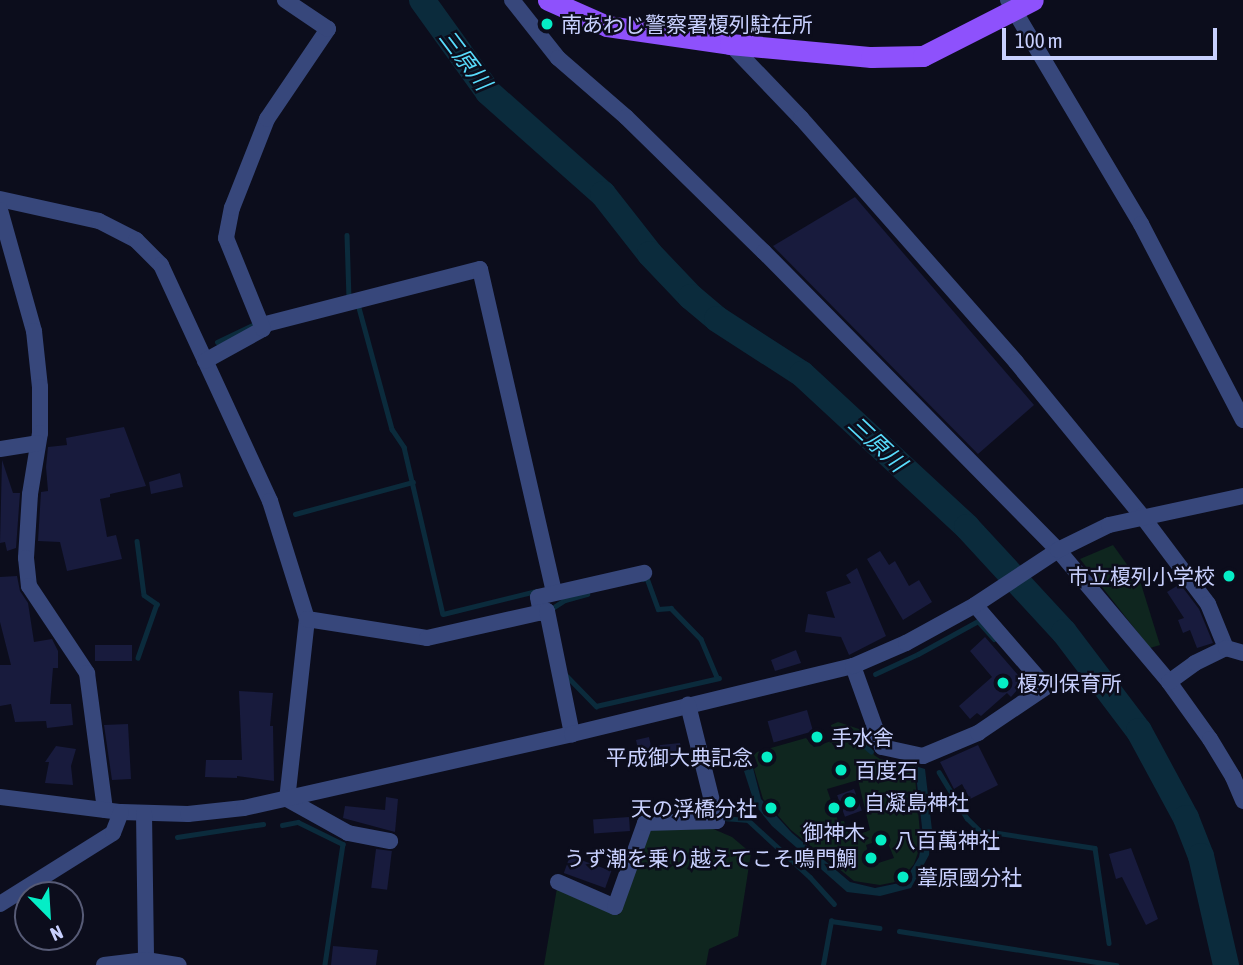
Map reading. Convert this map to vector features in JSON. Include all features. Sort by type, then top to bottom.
[{"type":"main road","points":[[548,0],[607,26],[730,44],[871,57],[923,56],[1011,5],[1033,0]]},
{"type":"street","points":[[205,361],[263,330],[226,238],[232,208],[268,119],[328,29],[285,0]]},
{"type":"street","points":[[512,0],[558,58],[626,117],[764,252],[1058,550],[1168,682],[1210,739],[1233,777],[1243,801]]},
{"type":"street","points":[[1011,5],[1141,224],[1243,420]]},
{"type":"street","points":[[730,44],[888,215],[1016,362],[1142,516],[1208,604],[1226,648]]},
{"type":"street","points":[[0,199],[99,221],[136,240],[161,265],[271,501],[307,619],[287,799]]},
{"type":"street","points":[[0,210],[34,331],[40,387],[38,443],[29,506],[26,558],[29,586],[87,673],[113,811],[113,833],[0,904]]},
{"type":"street","points":[[262,325],[480,269],[554,593]]},
{"type":"street","points":[[0,449],[38,443]]},
{"type":"street","points":[[0,797],[113,811],[210,812],[287,799],[853,666],[906,643],[979,602],[1058,550],[1109,525],[1243,496]]},
{"type":"street","points":[[541,613],[538,597],[644,573]]},
{"type":"street","points":[[853,666],[882,747],[923,756],[978,733],[1046,687],[979,602]]},
{"type":"street","points":[[307,619],[427,638],[547,611],[572,734]]},
{"type":"street","points":[[1168,682],[1226,648],[1243,653]]},
{"type":"street","points":[[558,882],[615,907],[645,823],[717,821],[688,705]]},
{"type":"street","points":[[287,799],[348,833],[390,841]]},
{"type":"street","points":[[144,813],[146,963]]},
{"type":"street","points":[[104,965],[179,965]]},
{"type":"green space","points":[[1113,545],[1141,584],[1160,645],[1150,648],[1080,559]]},
{"type":"green space","points":[[838,722],[862,730],[868,737],[874,755],[880,759],[914,766],[921,844],[914,864],[900,881],[880,885],[854,881],[791,830],[763,799],[754,769],[758,766],[754,755],[806,738],[814,747],[834,740],[831,725]],"holes":[[[858,780],[870,830],[850,838],[844,821],[838,821],[827,789]],[[886,838],[894,858],[872,865],[866,845]]]},
{"type":"green space","points":[[711,828],[732,837],[751,853],[738,936],[709,949],[706,965],[544,965],[557,888],[619,915],[648,830]]},
{"type":"water","points":[[915,766],[925,769],[932,830],[929,855],[911,888],[880,896],[847,892],[772,826],[755,805],[744,771],[753,768],[761,799],[792,833],[850,882],[875,888],[904,882],[919,857],[923,836]]},
{"type":"building","points":[[855,197],[1034,405],[978,454],[773,246]]},
{"type":"building","points":[[124,427],[146,486],[100,499],[107,537],[116,535],[122,559],[67,571],[60,542],[38,541],[41,492],[48,491],[48,447],[67,445],[66,438]]},
{"type":"building","points":[[2,460],[13,493],[20,493],[16,548],[7,551],[5,542],[0,543]]},
{"type":"building","points":[[180,473],[183,487],[151,494],[149,482]]},
{"type":"building","points":[[880,551],[889,565],[895,561],[909,586],[919,580],[932,602],[903,620],[867,559]]},
{"type":"building","points":[[857,568],[886,636],[849,655],[841,637],[805,632],[808,614],[835,618],[826,592],[851,583],[846,575]]},
{"type":"building","points":[[17,576],[20,591],[28,603],[34,642],[52,639],[58,651],[58,668],[53,668],[50,704],[71,704],[73,725],[47,728],[46,721],[15,722],[11,704],[0,706],[0,665],[11,665],[0,622],[0,577]]},
{"type":"building","points":[[1180,584],[1199,609],[1213,643],[1197,648],[1190,630],[1183,633],[1178,620],[1184,618],[1167,592]]},
{"type":"building","points":[[985,637],[1024,682],[1011,697],[1007,693],[981,716],[977,713],[970,719],[959,706],[992,677],[970,651]]},
{"type":"building","points":[[95,645],[132,645],[132,661],[95,661]]},
{"type":"building","points":[[796,650],[801,663],[775,671],[771,660]]},
{"type":"building","points":[[239,691],[273,693],[270,726],[273,726],[274,781],[237,776],[205,777],[206,760],[242,760]]},
{"type":"building","points":[[807,710],[813,731],[774,742],[768,721]]},
{"type":"building","points":[[128,724],[131,779],[112,780],[104,725]]},
{"type":"building","points":[[649,737],[651,746],[680,743],[683,757],[642,767],[636,740]]},
{"type":"building","points":[[978,745],[998,785],[970,799],[962,784],[954,789],[940,762]]},
{"type":"building","points":[[56,746],[76,749],[71,766],[73,785],[45,783],[49,762],[45,762]]},
{"type":"building","points":[[854,789],[862,811],[845,817],[837,795]]},
{"type":"building","points":[[386,797],[398,799],[395,832],[343,818],[345,806],[385,810]]},
{"type":"building","points":[[629,817],[630,831],[594,833],[593,820]]},
{"type":"building","points":[[1131,848],[1158,919],[1146,925],[1122,877],[1116,879],[1109,854]]},
{"type":"building","points":[[376,849],[392,851],[387,890],[371,888]]},
{"type":"building","points":[[570,856],[611,871],[605,888],[564,873]]},
{"type":"building","points":[[333,946],[378,950],[376,965],[331,965]]},
{"type":"waterway","name":"三原川","points":[[422,0],[488,92],[603,194],[650,254],[691,297],[717,319],[802,374],[967,527],[1064,632],[1139,731],[1186,818],[1201,856],[1226,965]]},
{"type":"waterway","points":[[347,235],[349,298]]},
{"type":"waterway","points":[[358,304],[392,429],[404,447],[443,614],[536,591]]},
{"type":"waterway","points":[[217,342],[257,323]]},
{"type":"waterway","points":[[295,514],[413,482]]},
{"type":"waterway","points":[[137,541],[144,595],[157,604],[138,658]]},
{"type":"waterway","points":[[643,579],[647,578],[658,609],[671,608],[701,639],[717,677]]},
{"type":"waterway","points":[[551,609],[565,600],[587,594]]},
{"type":"waterway","points":[[875,674],[978,621],[994,639]]},
{"type":"waterway","points":[[565,674],[596,706],[719,678]]},
{"type":"waterway","points":[[834,730],[850,733],[871,751]]},
{"type":"waterway","points":[[939,772],[967,818],[979,830],[1095,848],[1109,943]]},
{"type":"waterway","points":[[724,818],[748,820],[810,877],[834,904]]},
{"type":"waterway","points":[[282,825],[298,822],[343,844],[325,965]]},
{"type":"waterway","points":[[177,837],[263,824]]},
{"type":"waterway","points":[[823,965],[831,921],[880,928]]},
{"type":"waterway","points":[[899,931],[1116,965]]},
{"type":"place","name":"南あわじ警察署榎列駐在所","points":[[547,24]]},
{"type":"place","name":"市立榎列小学校","points":[[1229,576]]},
{"type":"place","name":"榎列保育所","points":[[1003,683]]},
{"type":"place","name":"手水舎","points":[[817,737]]},
{"type":"place","name":"平成御大典記念","points":[[767,757]]},
{"type":"place","name":"百度石","points":[[841,770]]},
{"type":"place","name":"自凝島神社","points":[[850,802]]},
{"type":"place","name":"天の浮橋分社","points":[[771,808]]},
{"type":"place","name":"御神木","points":[[834,808]]},
{"type":"place","name":"八百萬神社","points":[[881,840]]},
{"type":"place","name":"うず潮を乗り越えてこそ鳴門鯛","points":[[871,858]]},
{"type":"place","name":"葦原國分社","points":[[903,877]]}]
